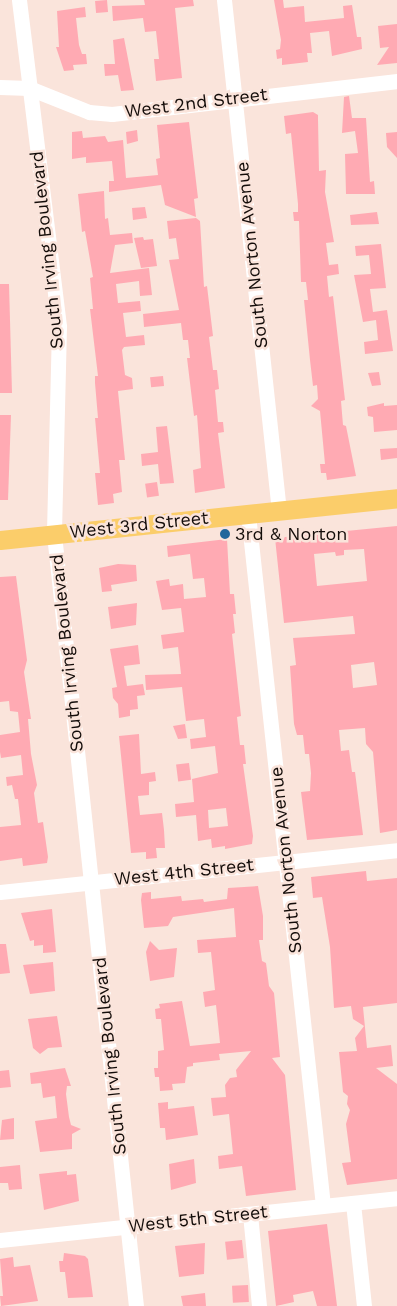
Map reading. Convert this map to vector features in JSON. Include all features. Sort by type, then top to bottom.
[{"type":"main road","name":"West 3rd Street","points":[[0,540],[397,498]]},
{"type":"street","name":"South Irving Boulevard","points":[[19,0],[58,328],[54,534],[136,1306]]},
{"type":"street","name":"South Norton Avenue","points":[[224,0],[279,511]]},
{"type":"street","name":"West 2nd Street","points":[[0,87],[29,88],[89,112],[112,114],[234,98],[397,81]]},
{"type":"street","name":"South Norton Avenue","points":[[248,514],[323,1205]]},
{"type":"street","name":"West 4th Street","points":[[0,892],[397,850]]},
{"type":"street","name":"West 5th Street","points":[[0,1240],[397,1198]]},
{"type":"street","points":[[353,1203],[364,1306]]},
{"type":"street","points":[[250,1214],[259,1306]]},
{"type":"building","points":[[107,0],[108,12],[96,13],[95,1]]},
{"type":"building","points":[[144,0],[193,0],[194,6],[175,8],[182,78],[156,81],[154,59],[159,59],[156,31],[145,32],[143,18],[113,21],[112,6],[145,5]]},
{"type":"building","points":[[274,0],[283,0],[284,8],[304,6],[305,22],[344,18],[343,6],[352,5],[357,37],[361,37],[362,49],[332,56],[329,31],[310,33],[312,53],[307,53],[308,62],[282,65],[282,58],[277,59],[276,50],[280,49],[281,40]]},
{"type":"building","points":[[85,7],[86,17],[76,18],[79,45],[82,54],[86,54],[87,64],[73,65],[74,70],[64,71],[56,47],[59,47],[57,11]]},
{"type":"building","points":[[397,24],[397,63],[377,65],[389,47],[380,48],[378,26]]},
{"type":"building","points":[[124,38],[134,90],[121,91],[118,75],[105,76],[104,64],[115,64],[113,40]]},
{"type":"building","points":[[349,96],[352,118],[366,118],[370,182],[374,181],[375,194],[346,194],[345,154],[358,153],[355,131],[342,133],[344,97]]},
{"type":"building","points":[[313,112],[318,115],[319,171],[326,170],[325,192],[334,242],[326,243],[329,265],[338,264],[339,274],[327,276],[329,297],[333,296],[345,400],[341,401],[343,425],[346,426],[356,476],[327,480],[326,473],[321,473],[320,464],[325,464],[320,411],[311,406],[318,399],[317,385],[313,386],[310,360],[304,300],[308,300],[306,282],[301,282],[299,221],[294,221],[293,212],[298,212],[298,204],[291,133],[286,134],[284,116]]},
{"type":"building","points":[[189,122],[198,198],[194,199],[196,217],[165,205],[161,185],[109,192],[109,181],[114,181],[112,161],[86,163],[86,157],[72,159],[72,132],[82,131],[83,138],[105,136],[108,142],[123,140],[126,178],[158,175],[156,159],[160,158],[157,125]]},
{"type":"building","points":[[137,130],[138,141],[127,144],[126,132]]},
{"type":"building","points":[[397,132],[397,158],[387,147],[386,133]]},
{"type":"building","points":[[104,191],[105,219],[108,218],[110,235],[132,233],[133,243],[115,245],[110,273],[149,268],[152,295],[140,296],[139,281],[116,284],[118,303],[140,301],[141,311],[123,313],[126,337],[144,335],[145,345],[124,347],[122,350],[125,375],[132,378],[133,389],[118,391],[125,460],[119,460],[122,492],[113,494],[114,503],[98,505],[95,473],[100,473],[95,418],[98,418],[95,376],[98,376],[90,309],[93,309],[90,278],[93,277],[85,231],[82,232],[78,194]]},
{"type":"building","points":[[145,207],[147,218],[133,220],[132,208]]},
{"type":"building","points":[[377,212],[379,224],[351,225],[350,215]]},
{"type":"building","points":[[196,218],[200,221],[204,287],[207,286],[213,336],[209,337],[213,370],[217,370],[219,389],[215,390],[218,422],[223,422],[224,432],[218,433],[225,488],[195,493],[193,470],[201,468],[197,415],[194,416],[187,358],[190,358],[188,340],[183,340],[181,323],[144,327],[143,314],[179,310],[169,260],[179,259],[176,238],[169,239],[167,221]]},
{"type":"building","points":[[143,237],[144,240],[153,239],[157,266],[141,268],[134,238]]},
{"type":"building","points":[[381,244],[386,288],[370,289],[373,312],[387,310],[393,351],[365,354],[364,342],[378,340],[376,320],[363,322],[354,275],[371,274],[369,255],[356,256],[355,246]]},
{"type":"building","points":[[0,284],[9,284],[12,393],[0,393]]},
{"type":"building","points":[[379,372],[381,385],[372,386],[368,373]]},
{"type":"building","points":[[163,376],[164,386],[151,387],[150,377]]},
{"type":"building","points":[[384,403],[384,406],[397,405],[397,430],[374,432],[373,417],[368,416],[367,407]]},
{"type":"building","points":[[0,415],[11,415],[8,500],[0,500]]},
{"type":"building","points":[[167,426],[174,483],[160,484],[158,464],[142,466],[141,454],[158,452],[156,427]]},
{"type":"building","points":[[397,448],[397,458],[381,460],[380,449]]},
{"type":"building","points":[[157,482],[159,496],[147,498],[145,484]]},
{"type":"building","points":[[397,526],[397,830],[380,833],[373,752],[366,744],[365,728],[339,730],[341,751],[349,750],[352,772],[355,772],[363,835],[307,840],[301,792],[310,791],[311,773],[309,754],[305,754],[303,735],[297,735],[294,724],[290,666],[296,665],[293,638],[355,634],[353,616],[284,623],[275,538]],"holes":[[[364,549],[367,581],[317,586],[314,554],[335,552],[336,556],[344,555],[344,550]],[[374,662],[377,685],[353,688],[351,665]]]},
{"type":"building","points":[[227,539],[230,594],[234,594],[236,614],[233,614],[235,633],[232,634],[241,716],[237,717],[240,745],[244,745],[246,764],[243,764],[253,836],[252,844],[225,849],[225,846],[212,848],[211,839],[198,841],[196,815],[176,817],[175,804],[194,802],[192,779],[218,773],[215,746],[191,749],[190,739],[206,737],[204,719],[186,721],[182,687],[146,690],[145,675],[181,674],[178,647],[163,649],[161,635],[184,632],[181,608],[162,610],[156,581],[169,579],[170,586],[183,584],[184,599],[206,597],[204,578],[193,579],[190,554],[168,557],[167,546]],"holes":[[[226,808],[228,826],[209,828],[208,810]]]},
{"type":"building","points":[[118,564],[136,565],[137,581],[111,585],[112,591],[102,592],[99,568]]},
{"type":"building","points":[[16,576],[27,660],[24,672],[31,719],[28,719],[31,754],[37,785],[34,793],[38,823],[43,822],[48,857],[47,863],[23,866],[22,858],[0,861],[0,827],[21,825],[18,799],[15,799],[12,785],[7,786],[6,777],[23,775],[21,755],[1,758],[0,752],[0,735],[20,732],[18,712],[10,711],[9,701],[0,702],[0,577]]},
{"type":"building","points":[[137,603],[136,625],[111,629],[108,607]]},
{"type":"building","points":[[138,645],[140,664],[124,666],[127,686],[143,684],[145,695],[137,696],[138,709],[130,710],[130,716],[119,718],[118,704],[113,698],[112,688],[117,687],[110,649]]},
{"type":"building","points":[[185,724],[187,738],[178,739],[173,726]]},
{"type":"building","points":[[139,734],[141,774],[155,772],[156,781],[149,782],[149,795],[138,796],[140,815],[162,813],[165,848],[156,848],[157,858],[146,859],[146,852],[131,853],[119,736]]},
{"type":"building","points":[[189,763],[191,780],[178,781],[176,765]]},
{"type":"building","points":[[366,871],[367,881],[397,878],[397,1003],[363,1007],[367,1048],[391,1045],[393,1066],[376,1068],[397,1084],[397,1179],[347,1185],[342,1163],[351,1162],[346,1124],[350,1110],[347,1104],[348,1096],[343,1092],[339,1052],[357,1051],[355,1038],[364,1026],[353,1019],[351,1006],[334,1008],[330,947],[322,897],[313,898],[311,877]]},
{"type":"building","points":[[258,886],[263,916],[263,940],[259,940],[262,961],[266,963],[269,986],[274,993],[280,1057],[272,1058],[285,1075],[296,1190],[246,1196],[242,1166],[219,1169],[218,1156],[233,1154],[229,1114],[213,1116],[211,1098],[226,1097],[225,1085],[230,1078],[237,1077],[236,1070],[251,1051],[219,1054],[220,1060],[193,1063],[193,1066],[187,1067],[185,1083],[172,1084],[173,1090],[160,1091],[159,1077],[155,1077],[154,1068],[158,1068],[158,1051],[164,1050],[161,1019],[156,1019],[155,1009],[160,1008],[159,1004],[182,1001],[190,1046],[220,1043],[216,1005],[205,1007],[203,992],[215,990],[211,952],[198,953],[197,940],[236,937],[234,908],[173,917],[168,926],[144,928],[141,900],[142,893],[151,892],[151,899],[181,896],[182,901],[203,899],[204,902],[227,899],[228,888]]},
{"type":"building","points":[[52,909],[56,952],[43,953],[43,945],[34,946],[34,940],[30,941],[21,913]]},
{"type":"building","points":[[150,941],[159,950],[177,948],[174,977],[150,981],[146,952]]},
{"type":"building","points":[[0,944],[6,944],[10,973],[0,974]]},
{"type":"building","points":[[53,962],[55,991],[30,994],[23,965]]},
{"type":"building","points":[[57,1016],[62,1047],[48,1048],[40,1054],[33,1048],[28,1019]]},
{"type":"building","points":[[65,1068],[71,1086],[67,1086],[66,1094],[71,1125],[81,1129],[72,1134],[72,1149],[40,1152],[35,1121],[57,1118],[55,1096],[43,1098],[41,1083],[31,1084],[30,1073]]},
{"type":"building","points":[[9,1070],[11,1087],[0,1088],[0,1071]]},
{"type":"building","points":[[168,1102],[168,1109],[194,1106],[198,1135],[166,1140],[165,1128],[160,1128],[158,1103]]},
{"type":"building","points":[[14,1118],[14,1139],[0,1140],[2,1120]]},
{"type":"building","points":[[194,1159],[196,1183],[171,1190],[169,1164]]},
{"type":"building","points":[[20,1165],[22,1189],[9,1190],[8,1183],[0,1183],[0,1167]]},
{"type":"building","points":[[67,1171],[67,1175],[76,1174],[79,1201],[44,1210],[39,1174]]},
{"type":"building","points":[[327,1224],[337,1306],[317,1306],[313,1291],[293,1295],[294,1302],[276,1306],[268,1231]]},
{"type":"building","points":[[242,1240],[244,1258],[227,1260],[225,1242]]},
{"type":"building","points":[[205,1243],[204,1274],[179,1277],[175,1246]]},
{"type":"building","points":[[64,1253],[85,1256],[88,1259],[93,1297],[68,1298],[65,1272],[60,1272],[59,1261],[63,1261]]},
{"type":"building","points":[[13,1257],[14,1267],[30,1265],[38,1301],[1,1306],[0,1296],[3,1296],[0,1259]]},
{"type":"building","points":[[248,1285],[249,1302],[233,1303],[232,1286]]},
{"type":"building","points":[[205,1293],[206,1306],[183,1306],[181,1296]]},
{"type":"place","name":"3rd & Norton","points":[[225,534]]}]
